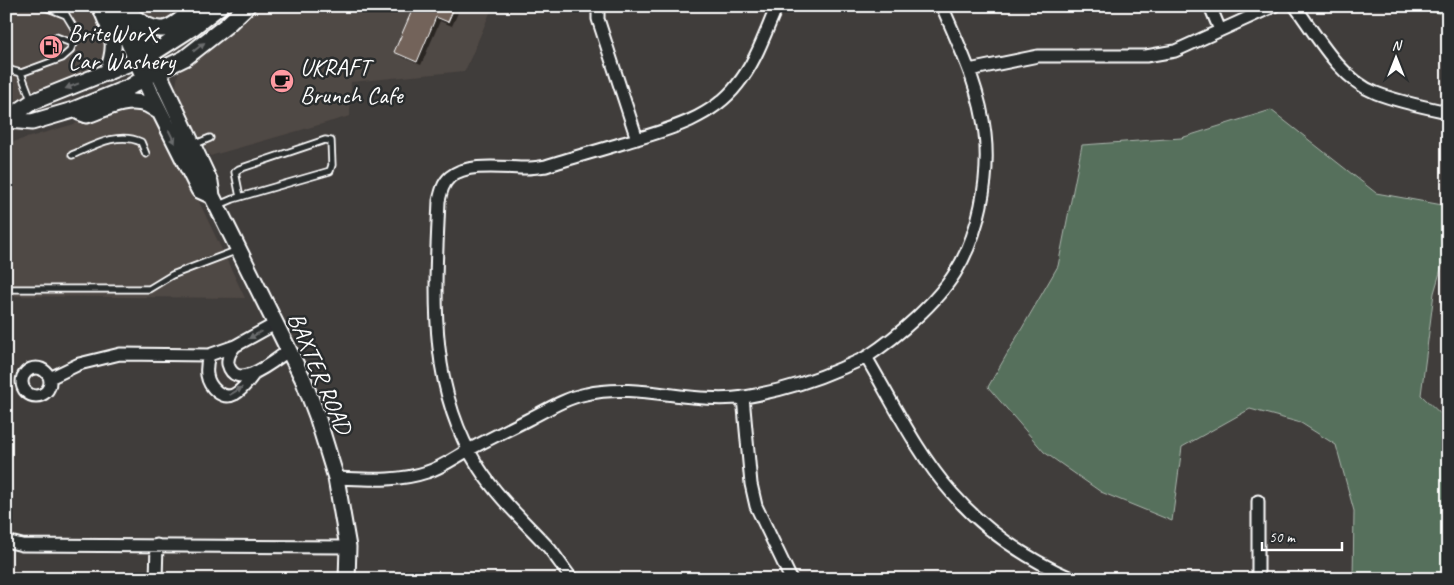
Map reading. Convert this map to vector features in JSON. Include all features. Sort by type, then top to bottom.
[{"type":"main road","points":[[100,6],[114,40],[112,59],[107,72]]},
{"type":"main road","name":"BAXTER ROAD","points":[[113,6],[193,146],[210,182],[215,201],[302,379],[317,416],[336,478],[348,547],[348,579]]},
{"type":"main road","points":[[128,10],[148,28],[164,30],[197,6],[219,7]]},
{"type":"main road","points":[[7,120],[32,122],[73,110],[130,87],[151,74],[185,58],[227,25],[247,6]]},
{"type":"main road","points":[[7,120],[32,102],[143,58],[192,28],[219,7]]},
{"type":"main road","name":"BAXTER ROAD","points":[[128,10],[143,58]]},
{"type":"main road","name":"BAXTER ROAD","points":[[151,74],[160,112],[199,190],[215,201]]},
{"type":"main road","points":[[73,110],[87,115],[123,102],[132,102],[146,104],[160,112]]},
{"type":"street","points":[[598,6],[598,19],[637,139]]},
{"type":"street","points":[[572,579],[550,550],[495,490],[478,468],[455,419],[444,385],[437,335],[435,295],[439,201],[442,188],[451,176],[462,170],[475,167],[529,168],[546,166],[673,128],[706,112],[736,86],[751,66],[777,6]]},
{"type":"street","points":[[336,478],[401,479],[428,472],[571,397],[600,391],[626,389],[700,397],[742,397],[810,381],[866,357],[896,336],[936,298],[955,273],[968,246],[978,218],[984,192],[986,135],[979,98],[942,6]]},
{"type":"street","points":[[1210,6],[1220,30]]},
{"type":"street","points":[[969,70],[1038,56],[1146,56],[1175,50],[1274,6]]},
{"type":"street","points":[[1295,6],[1336,62],[1359,84],[1375,93],[1448,112]]},
{"type":"street","points":[[50,378],[79,364],[120,354],[209,355],[235,346],[275,324]]},
{"type":"street","points":[[235,346],[228,356],[230,369],[240,376],[255,373]]},
{"type":"street","points":[[209,355],[207,364],[209,382],[218,394],[230,396],[235,394],[255,373],[288,351]]},
{"type":"street","points":[[866,357],[927,460],[952,493],[981,522],[1011,546],[1051,569],[1073,579]]},
{"type":"street","points":[[742,397],[756,506],[791,579]]},
{"type":"street","points":[[1258,501],[1258,579]]},
{"type":"street","points":[[6,541],[22,545],[348,547]]},
{"type":"street","points":[[156,545],[156,579]]},
{"type":"lane","points":[[43,6],[66,15]]},
{"type":"lane","points":[[6,64],[10,70],[21,73],[62,58],[70,51],[77,33],[66,15],[64,6]]},
{"type":"lane","points":[[56,37],[74,44]]},
{"type":"lane","points":[[21,73],[32,102]]},
{"type":"lane","points":[[72,155],[111,138],[135,139],[141,142],[146,154]]},
{"type":"lane","points":[[193,146],[210,138]]},
{"type":"lane","points":[[215,201],[240,197],[330,171],[332,165],[331,141],[325,140],[239,168],[234,176],[240,197]]},
{"type":"lane","points":[[6,289],[149,289],[172,275],[239,250]]},
{"type":"shaded area","points":[[6,6],[97,6],[108,36],[107,62],[97,70],[64,84],[6,103]]},
{"type":"shaded area","points":[[134,6],[190,6],[160,25],[140,19]]},
{"type":"shaded area","points":[[255,6],[493,6],[465,71],[351,82],[350,116],[210,156],[180,101],[176,86],[178,74],[186,65],[237,25]]},
{"type":"shaded area","points":[[124,105],[154,114],[162,124],[245,298],[6,296],[6,144],[74,124]]},
{"type":"green space","points":[[1448,6],[1448,15],[1408,7]]},
{"type":"green space","points":[[1271,110],[1376,193],[1448,206],[1448,245],[1434,293],[1421,395],[1448,421],[1448,579],[1353,579],[1354,511],[1336,445],[1301,423],[1250,409],[1182,447],[1172,521],[1101,492],[1044,452],[988,387],[1058,266],[1082,145],[1181,138]]},
{"type":"building","points":[[414,6],[455,6],[448,22],[436,17],[417,62],[394,52]]},
{"type":"place","name":"BriteWorX Car Washery","points":[[51,47]]},
{"type":"place","name":"UKRAFT Brunch Cafe","points":[[282,81]]}]
